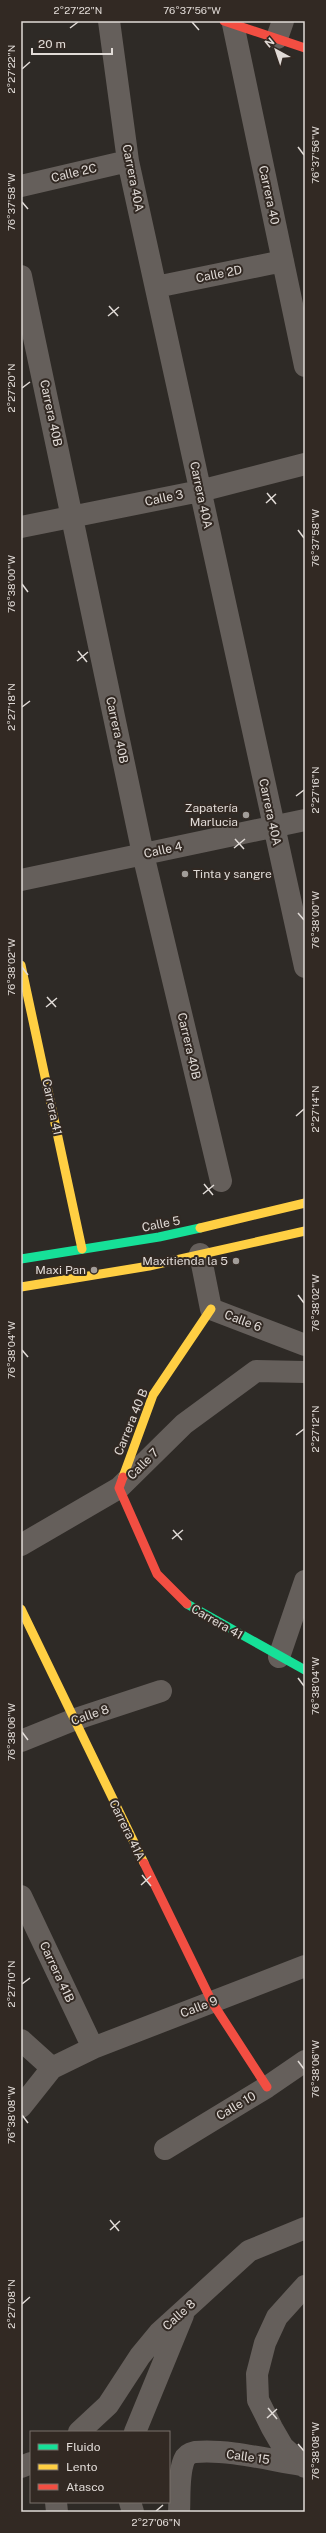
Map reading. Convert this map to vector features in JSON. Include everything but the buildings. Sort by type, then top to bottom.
[{"type":"street","name":"Carrera 40A","points":[[109,21],[128,160],[273,827],[305,967]]},
{"type":"street","points":[[228,23],[280,30],[305,48]]},
{"type":"street","name":"Carrera 40","points":[[228,23],[283,261],[305,366]]},
{"type":"street","name":"Calle 2C","points":[[21,186],[128,160]]},
{"type":"street","name":"Calle 2D","points":[[156,287],[283,261]]},
{"type":"street","name":"Carrera 40B","points":[[21,276],[143,854],[221,1181]]},
{"type":"street","name":"Calle 3","points":[[21,527],[200,491],[305,464]]},
{"type":"street","name":"Calle 4","points":[[21,880],[305,820]]},
{"type":"street","name":"Carrera 41","points":[[21,965],[82,1249]]},
{"type":"street","name":"Calle 5","points":[[21,1259],[159,1237],[305,1203]]},
{"type":"street","points":[[21,1287],[149,1266],[305,1231]]},
{"type":"street","name":"Calle 6","points":[[200,1254],[211,1309],[305,1345]]},
{"type":"street","name":"Carrera 40 B","points":[[119,1488],[153,1395],[211,1309]]},
{"type":"street","name":"Calle 7","points":[[21,1545],[119,1488],[184,1424],[256,1371],[305,1372]]},
{"type":"street","name":"Carrera 41","points":[[119,1488],[157,1574],[191,1608],[305,1670]]},
{"type":"street","points":[[279,1657],[305,1581]]},
{"type":"street","name":"Carrera 41A","points":[[21,1609],[73,1720],[212,2002],[268,2087]]},
{"type":"street","name":"Calle 8","points":[[21,1741],[73,1720],[161,1691]]},
{"type":"street","name":"Carrera 41B","points":[[21,1896],[93,2048]]},
{"type":"street","name":"Calle 9","points":[[93,2048],[305,1966]]},
{"type":"street","points":[[21,2040],[52,2068]]},
{"type":"street","points":[[21,2107],[52,2068],[93,2048]]},
{"type":"street","name":"Calle 10","points":[[165,2149],[268,2087],[305,2061]]},
{"type":"street","name":"Calle 8","points":[[80,2431],[108,2405],[140,2356],[159,2333],[249,2250],[305,2228]]},
{"type":"street","name":"Calle 15","points":[[303,2466],[283,2447],[258,2400],[257,2374],[265,2343],[277,2317],[305,2286]]},
{"type":"street","points":[[135,2431],[185,2310]]},
{"type":"street","name":"Calle 15","points":[[179,2512],[184,2460],[188,2454],[195,2452],[222,2454],[303,2466]]},
{"type":"traffic: fast","points":[[21,1259],[159,1237],[200,1228]]},
{"type":"traffic: fast","points":[[187,1604],[305,1670]]},
{"type":"traffic: slow","points":[[21,965],[82,1249]]},
{"type":"traffic: slow","points":[[200,1228],[305,1203]]},
{"type":"traffic: slow","points":[[21,1287],[149,1266],[305,1231]]},
{"type":"traffic: slow","points":[[123,1477],[153,1395],[211,1309]]},
{"type":"traffic: slow","points":[[21,1609],[144,1863]]},
{"type":"traffic: jam","points":[[224,21],[305,48]]},
{"type":"traffic: jam","points":[[123,1477],[119,1488],[157,1574],[187,1604]]},
{"type":"traffic: jam","points":[[144,1863],[212,2002],[267,2087]]},
{"type":"place","name":"Zapatería Marlucia","points":[[246,815]]},
{"type":"place","name":"Tinta y sangre","points":[[185,874]]},
{"type":"place","name":"Maxitienda la 5","points":[[236,1261]]},
{"type":"place","name":"Maxi Pan","points":[[94,1270]]}]
